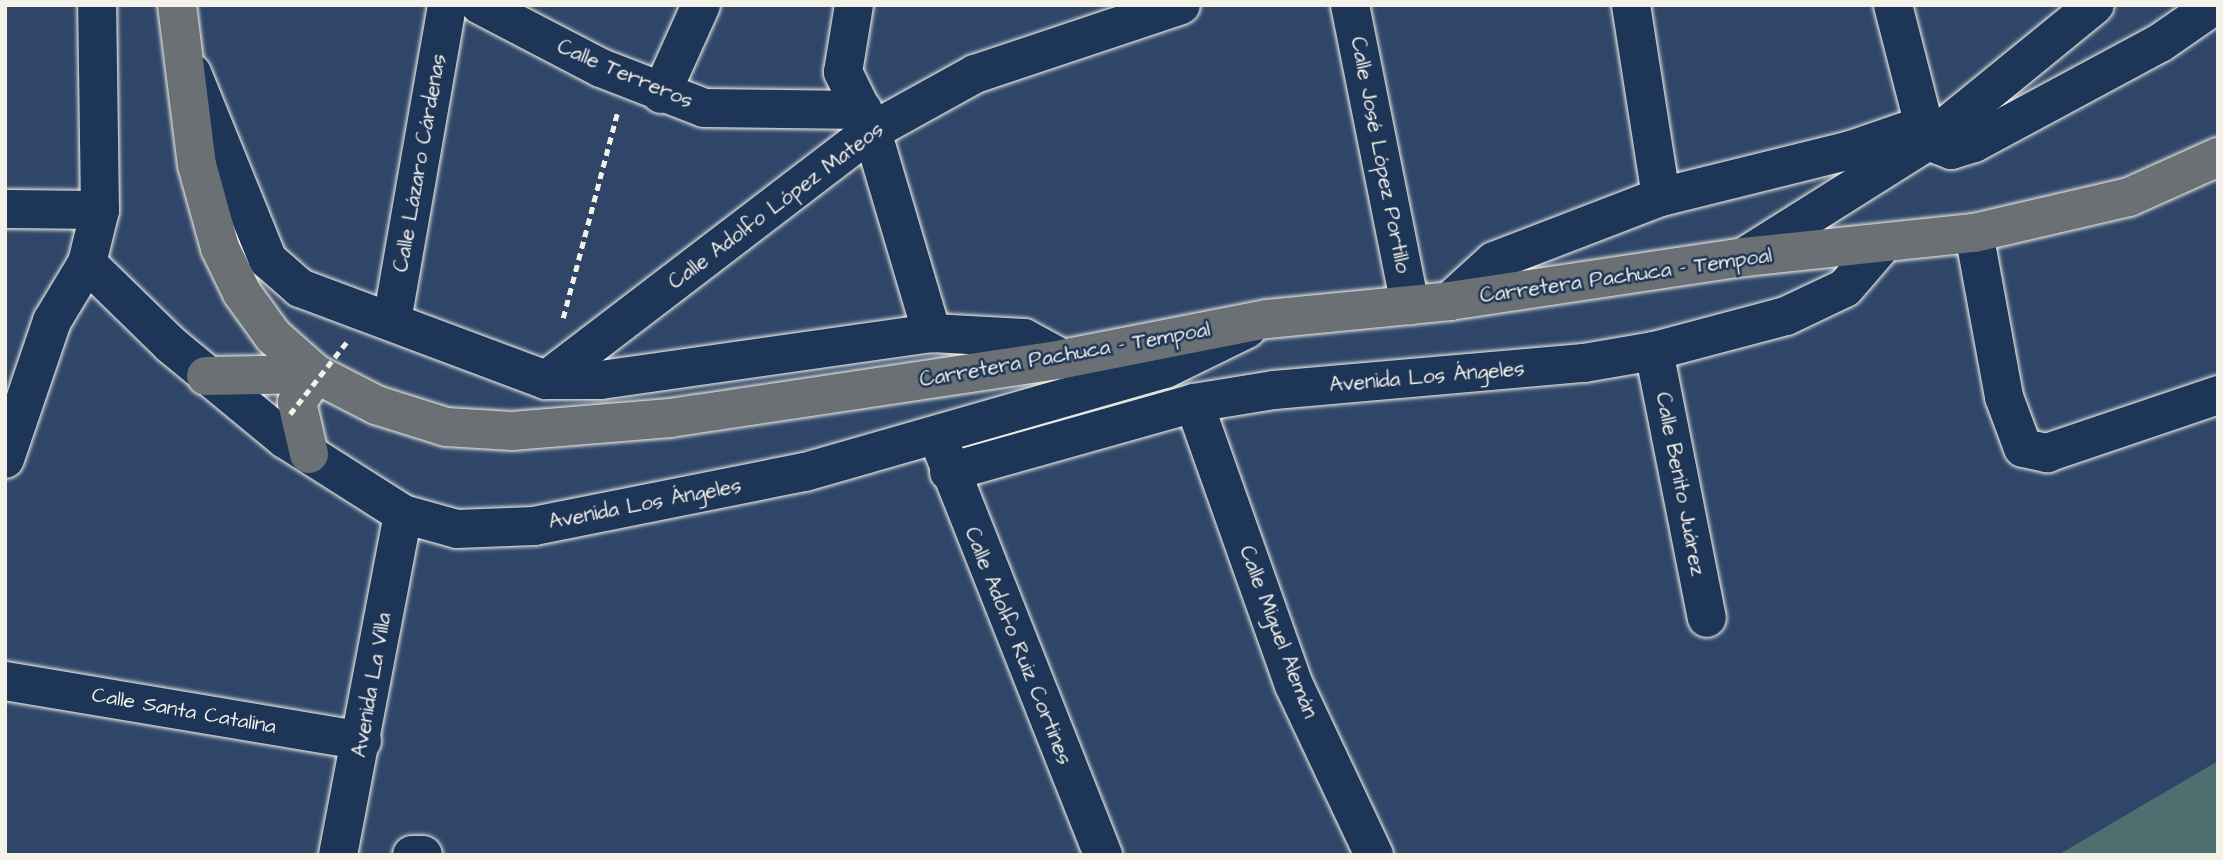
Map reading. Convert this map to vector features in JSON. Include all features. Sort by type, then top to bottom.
[{"type":"main road","name":"Carretera Pachuca - Tempoal","points":[[177,5],[197,165],[219,248],[242,293],[273,336],[316,374],[376,405],[446,426],[512,431],[670,418],[1063,359],[1267,319],[1450,301],[1744,257],[1975,233],[2129,197],[2218,157]]},
{"type":"main road","points":[[206,376],[316,374]]},
{"type":"main road","points":[[309,454],[297,402],[316,374]]},
{"type":"street","points":[[5,459],[52,321],[87,263],[100,210],[97,5]]},
{"type":"street","name":"Calle Lázaro Cárdenas","points":[[393,321],[447,5]]},
{"type":"street","name":"Calle Terreros","points":[[480,5],[661,94],[704,108],[867,120]]},
{"type":"street","points":[[661,94],[701,5]]},
{"type":"street","points":[[854,5],[843,72],[867,120],[932,333]]},
{"type":"street","name":"Calle Adolfo López Mateos","points":[[546,380],[867,120],[975,74],[1181,5]]},
{"type":"street","name":"Calle José López Portillo","points":[[1350,5],[1410,305]]},
{"type":"street","points":[[1631,5],[1661,197]]},
{"type":"street","points":[[1894,5],[1925,133],[1951,150],[1975,143],[2160,44],[2215,5]]},
{"type":"street","points":[[1744,257],[1925,133],[2095,5]]},
{"type":"street","points":[[180,45],[268,260],[300,288],[546,380],[601,380],[932,333],[1024,338],[1063,359]]},
{"type":"street","points":[[1450,301],[1494,261],[1661,197],[1925,133]]},
{"type":"street","points":[[5,209],[100,210]]},
{"type":"street","points":[[1975,233],[2004,397],[2023,448],[2047,453],[2218,395]]},
{"type":"street","name":"Avenida Los Ángeles","points":[[949,471],[1194,403],[1274,390],[1584,363],[1654,351],[1786,316],[1845,288],[1883,244]]},
{"type":"street","name":"Avenida Los Ángeles","points":[[87,263],[206,376],[309,454],[403,514],[457,529],[534,526],[805,472],[1165,369],[1267,319]]},
{"type":"street","name":"Calle Benito Juárez","points":[[1654,351],[1707,618]]},
{"type":"street","name":"Calle Miguel Alemán","points":[[1194,403],[1294,685],[1374,855]]},
{"type":"street","name":"Calle Adolfo Ruiz Cortines","points":[[938,436],[949,471],[1103,855]]},
{"type":"street","name":"Avenida La Villa","points":[[338,855],[350,739],[403,514]]},
{"type":"street","name":"Calle Santa Catalina","points":[[5,681],[350,739]]},
{"type":"street","points":[[312,855],[350,739]]},
{"type":"street","points":[[412,855],[423,855]]},
{"type":"path","points":[[579,260],[611,135]]},
{"type":"path","points":[[290,415],[349,339]]},
{"type":"green space","points":[[2218,761],[2218,855],[2058,855]]}]
